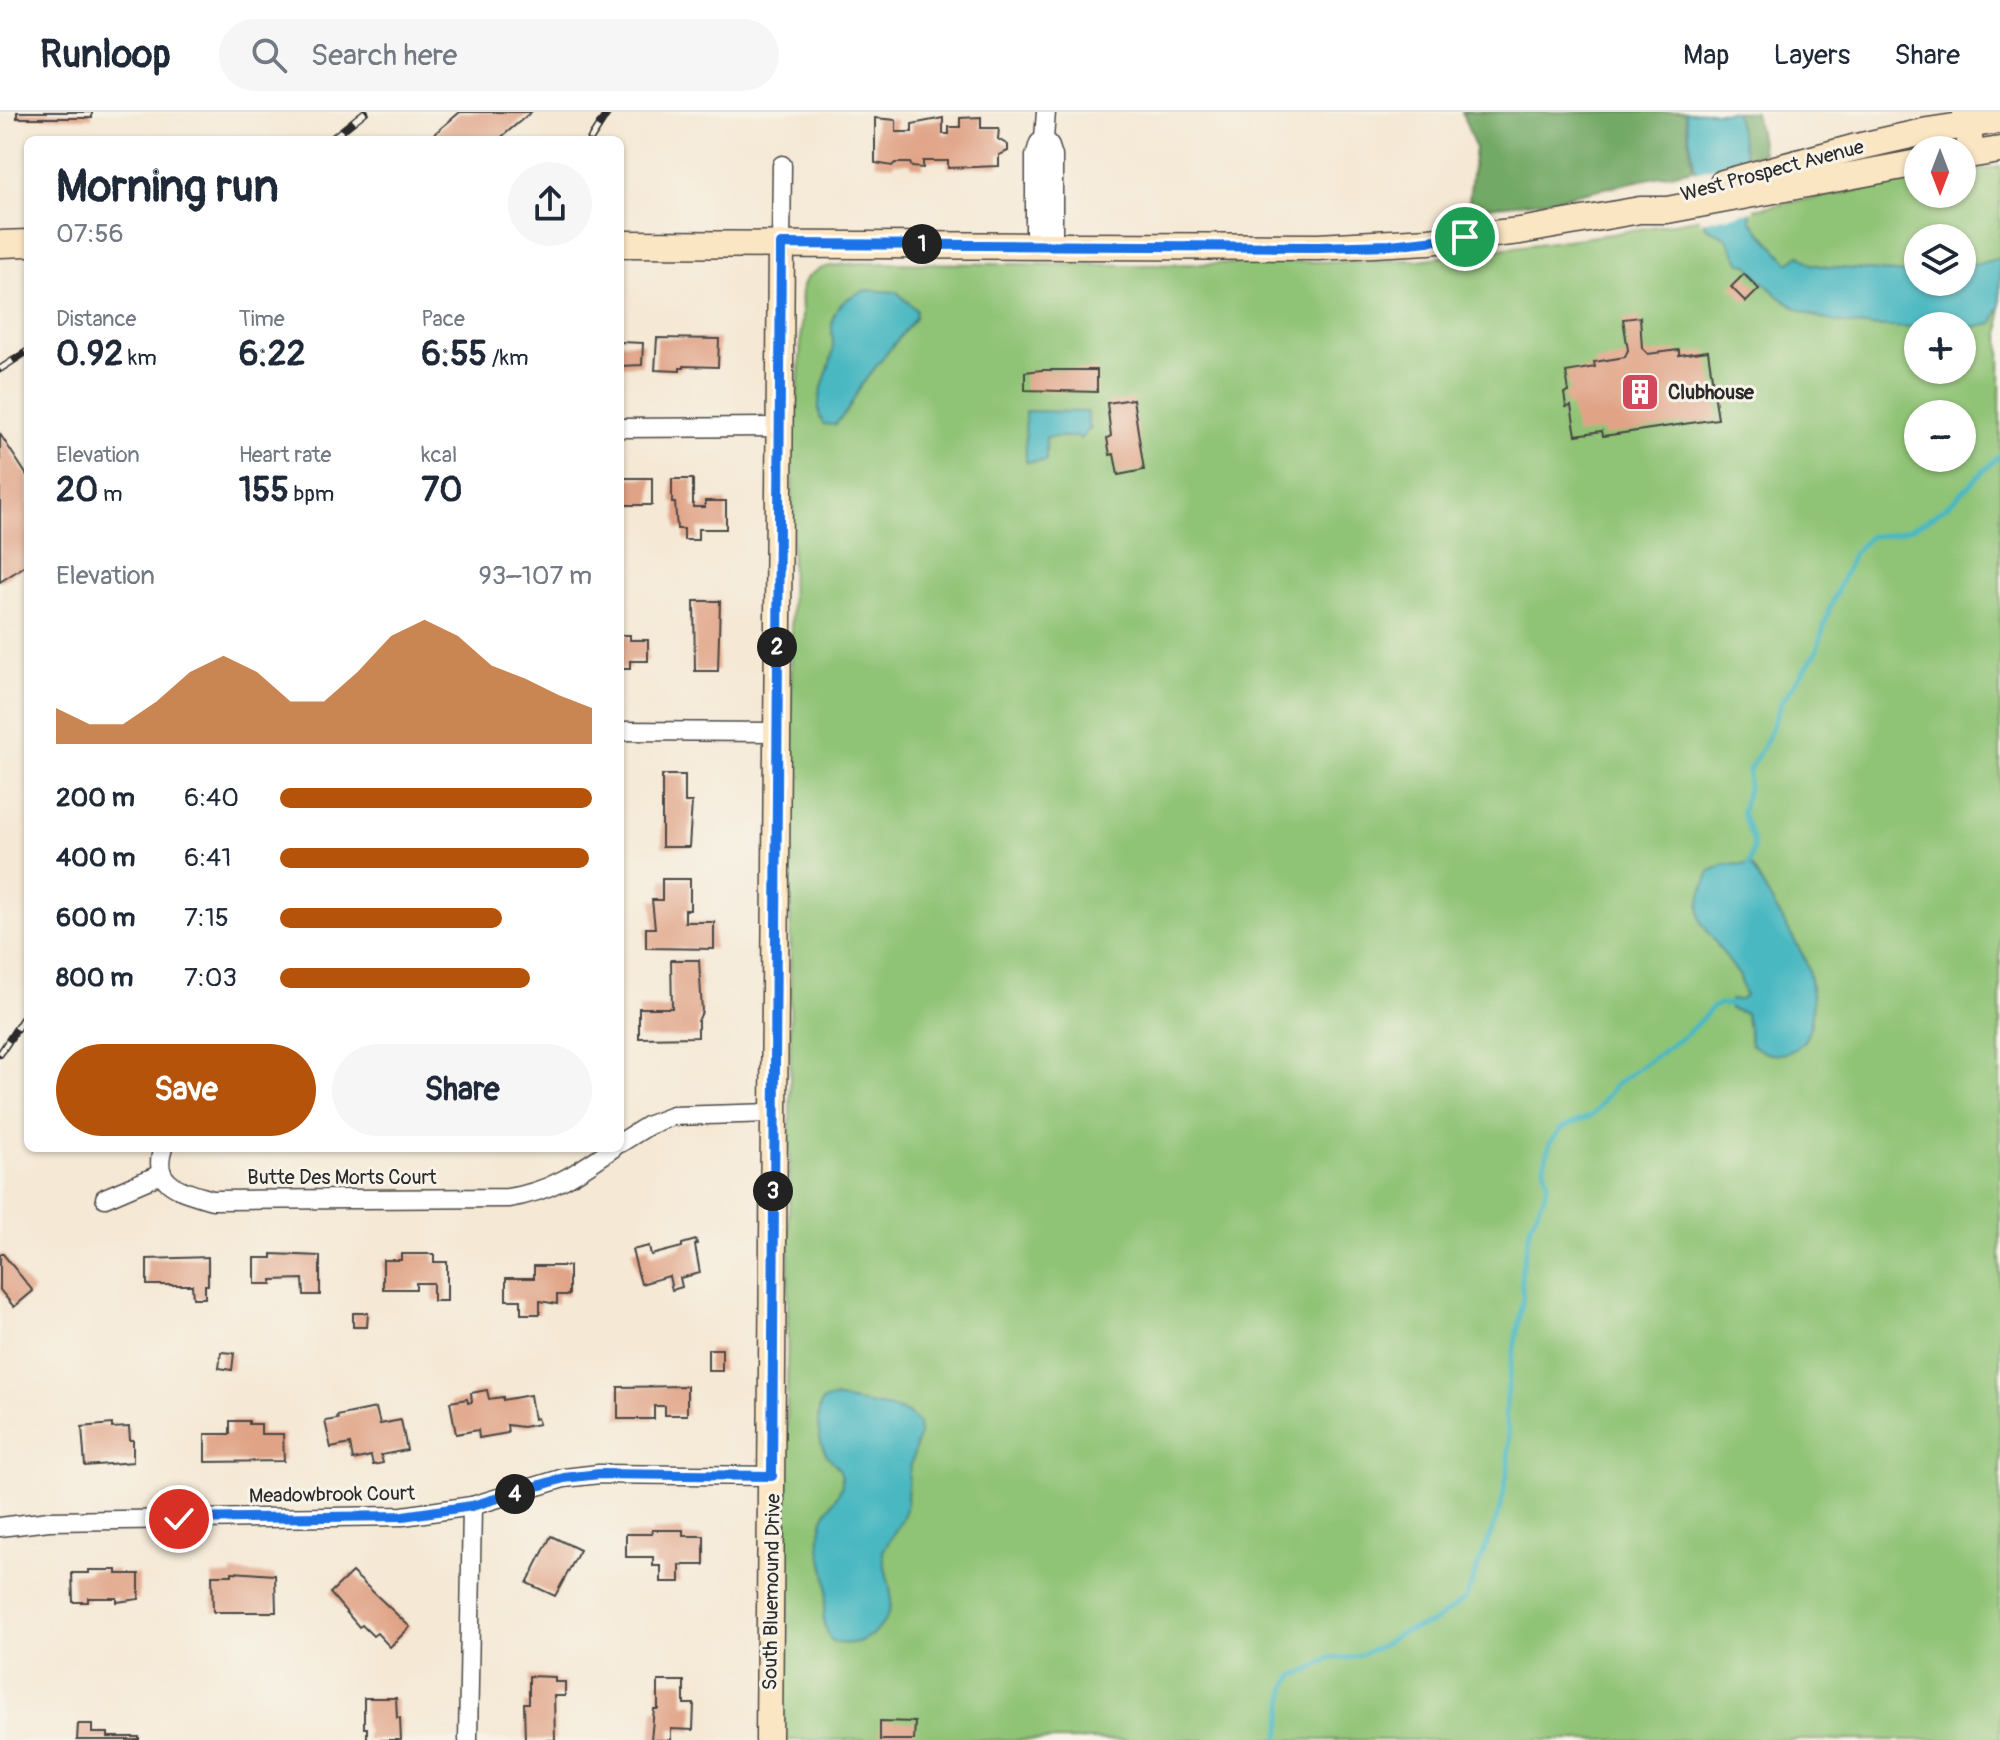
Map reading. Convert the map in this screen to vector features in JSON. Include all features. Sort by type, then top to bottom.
[{"type":"main road","name":"West Prospect Avenue","points":[[1756,184],[1853,148],[1966,118],[2000,120]]},
{"type":"main road","points":[[1976,154],[2000,150]]},
{"type":"main road","name":"West Prospect Avenue","points":[[624,244],[1044,244],[1223,248],[1390,245],[1520,231],[1640,210],[1666,198],[1691,198],[1756,184],[1904,165]]},
{"type":"main road","points":[[0,244],[24,243]]},
{"type":"main road","name":"South Bluemound Drive","points":[[769,1740],[781,244]]},
{"type":"street","points":[[1044,244],[1035,156],[1039,143],[1044,139],[1045,112]]},
{"type":"street","points":[[781,244],[782,165]]},
{"type":"street","points":[[624,428],[778,427]]},
{"type":"street","points":[[624,731],[776,732]]},
{"type":"street","points":[[624,1141],[649,1125],[673,1116],[773,1113]]},
{"type":"street","points":[[105,1198],[161,1174],[163,1152]]},
{"type":"street","name":"Butte Des Morts Court","points":[[161,1174],[167,1183],[212,1200],[508,1198],[544,1191],[576,1175],[608,1152]]},
{"type":"street","name":"Meadowbrook Court","points":[[0,1527],[49,1521],[403,1516],[472,1506],[564,1478],[599,1474],[772,1476]]},
{"type":"street","points":[[468,1740],[472,1506]]},
{"type":"green space","points":[[1462,112],[1685,112],[1693,169],[1545,201],[1468,209],[1475,148]]},
{"type":"green space","points":[[1735,112],[1755,112],[1763,153],[1746,157]]},
{"type":"green space","points":[[2000,167],[2000,1740],[783,1740],[790,1127],[792,445],[805,281],[813,272],[826,267],[862,263],[1141,265],[1419,260],[1611,234],[1904,182],[1904,208],[1976,208],[1976,171]]},
{"type":"water","points":[[1685,112],[1735,112],[1746,157],[1751,221],[1789,263],[1800,255],[1811,264],[1828,267],[1904,273],[1904,296],[1976,296],[1976,264],[2000,258],[2000,307],[1993,323],[1976,326],[1976,312],[1904,312],[1904,327],[1824,319],[1806,313],[1774,292],[1748,264],[1741,263],[1726,237],[1705,226]]},
{"type":"water","points":[[866,290],[897,292],[916,310],[915,318],[862,384],[835,425],[823,424],[819,407],[833,350],[833,318],[846,300]]},
{"type":"water","points":[[1025,411],[1088,412],[1088,426],[1091,428],[1080,439],[1046,437],[1046,461],[1026,462]]},
{"type":"water","points":[[1725,864],[1751,865],[1805,959],[1811,984],[1810,1026],[1797,1047],[1785,1053],[1767,1053],[1751,1044],[1745,1013],[1730,1009],[1730,1000],[1740,1000],[1745,996],[1740,977],[1701,922],[1700,902],[1710,871]]},
{"type":"water","points":[[833,1398],[908,1413],[918,1423],[919,1435],[909,1472],[906,1509],[883,1551],[891,1595],[887,1617],[873,1634],[853,1643],[831,1641],[824,1621],[827,1584],[820,1550],[820,1530],[825,1514],[840,1491],[842,1477],[824,1450],[818,1421],[822,1401]]},
{"type":"pier","points":[[1750,159],[1754,211],[1700,222],[1690,173]]},
{"type":"building","points":[[17,112],[92,112],[92,118],[17,118]]},
{"type":"building","points":[[460,112],[531,112],[503,136],[432,136]]},
{"type":"building","points":[[981,117],[981,128],[999,128],[998,139],[1008,145],[1008,151],[999,155],[999,166],[948,168],[948,161],[923,161],[923,168],[912,167],[910,163],[895,163],[892,166],[875,163],[875,118],[896,120],[896,132],[912,132],[912,124],[943,118],[943,134],[949,134],[949,127],[960,127],[960,118]]},
{"type":"building","points":[[1744,274],[1759,289],[1746,302],[1731,287]]},
{"type":"building","name":"Clubhouse","points":[[1640,317],[1642,348],[1648,354],[1679,350],[1679,355],[1708,351],[1718,419],[1603,436],[1602,431],[1576,435],[1571,406],[1566,407],[1564,393],[1569,392],[1566,372],[1595,367],[1594,362],[1625,357],[1628,350],[1623,319]]},
{"type":"building","points":[[657,338],[719,339],[718,367],[684,366],[680,371],[655,370]]},
{"type":"building","points":[[624,342],[643,343],[642,365],[624,366]]},
{"type":"building","points":[[1097,370],[1097,392],[1025,390],[1025,372]]},
{"type":"building","points":[[1133,399],[1144,470],[1118,475],[1107,438],[1111,436],[1107,403]]},
{"type":"building","points":[[0,434],[24,471],[24,567],[0,582]]},
{"type":"building","points":[[624,478],[652,478],[652,505],[624,505]]},
{"type":"building","points":[[672,479],[693,479],[693,507],[705,507],[705,501],[726,501],[726,529],[698,529],[698,540],[684,540],[684,529],[677,529]]},
{"type":"building","points":[[694,601],[720,601],[718,671],[695,671]]},
{"type":"building","points":[[624,635],[630,635],[630,640],[648,640],[648,661],[630,661],[630,669],[624,669]]},
{"type":"building","points":[[662,775],[685,775],[685,802],[692,802],[689,847],[662,847]]},
{"type":"building","points":[[662,879],[690,879],[690,910],[685,910],[685,922],[714,922],[714,949],[646,948],[646,928],[655,928],[652,900],[662,900]]},
{"type":"building","points":[[671,960],[699,960],[702,1012],[698,1021],[698,1037],[639,1038],[639,1008],[672,1008]]},
{"type":"building","points":[[696,1240],[700,1273],[680,1278],[682,1287],[672,1290],[669,1276],[641,1284],[632,1250],[649,1246],[651,1255]]},
{"type":"building","points":[[0,1254],[33,1291],[14,1307],[0,1290]]},
{"type":"building","points":[[272,1254],[320,1256],[320,1295],[304,1295],[303,1279],[255,1284],[255,1258],[272,1258]]},
{"type":"building","points":[[401,1254],[434,1254],[434,1262],[447,1262],[447,1301],[433,1301],[433,1283],[416,1283],[416,1289],[383,1289],[383,1260],[401,1260]]},
{"type":"building","points":[[208,1257],[205,1298],[193,1298],[192,1285],[147,1285],[147,1259]]},
{"type":"building","points":[[534,1266],[569,1266],[569,1295],[557,1295],[557,1304],[540,1301],[540,1314],[521,1314],[521,1300],[506,1300],[506,1278],[534,1278]]},
{"type":"building","points":[[353,1313],[368,1313],[367,1327],[353,1327]]},
{"type":"building","points":[[708,1349],[722,1349],[722,1371],[708,1371]]},
{"type":"building","points":[[221,1352],[234,1353],[232,1370],[219,1368]]},
{"type":"building","points":[[687,1386],[687,1415],[665,1415],[665,1406],[654,1406],[654,1419],[618,1419],[618,1387]]},
{"type":"building","points":[[487,1390],[489,1399],[530,1395],[534,1419],[537,1418],[539,1424],[523,1427],[507,1425],[508,1433],[479,1438],[478,1430],[456,1434],[450,1402],[467,1399],[468,1403],[472,1402],[471,1393]]},
{"type":"building","points":[[376,1408],[380,1424],[401,1420],[407,1450],[381,1455],[383,1463],[373,1465],[371,1456],[353,1460],[350,1444],[331,1448],[325,1421]]},
{"type":"building","points":[[230,1421],[261,1424],[261,1434],[283,1434],[284,1461],[205,1462],[205,1434],[230,1434]]},
{"type":"building","points":[[112,1424],[112,1428],[129,1427],[130,1440],[133,1440],[133,1462],[85,1466],[82,1427]]},
{"type":"building","points":[[652,1530],[683,1530],[683,1536],[704,1536],[704,1565],[680,1565],[680,1582],[661,1582],[661,1566],[653,1566],[653,1557],[626,1557],[626,1534],[652,1534]]},
{"type":"building","points":[[551,1536],[580,1550],[555,1596],[527,1583]]},
{"type":"building","points":[[89,1570],[139,1574],[139,1599],[117,1602],[117,1598],[88,1598],[88,1602],[73,1602],[72,1573],[89,1573]]},
{"type":"building","points":[[232,1572],[275,1575],[276,1612],[213,1612],[212,1575],[232,1575]]},
{"type":"building","points":[[352,1572],[410,1627],[390,1647],[377,1633],[373,1636],[362,1625],[359,1627],[330,1593]]},
{"type":"building","points":[[529,1676],[555,1677],[555,1682],[565,1682],[565,1696],[554,1696],[555,1740],[525,1740],[524,1703],[529,1703]]},
{"type":"building","points":[[658,1681],[684,1681],[684,1704],[694,1704],[693,1730],[671,1729],[671,1740],[651,1740],[654,1709],[658,1709]]},
{"type":"building","points":[[364,1698],[396,1698],[401,1740],[367,1740]]},
{"type":"building","points":[[880,1721],[915,1722],[914,1740],[880,1740]]},
{"type":"building","points":[[78,1724],[92,1724],[92,1733],[108,1733],[108,1737],[139,1737],[139,1740],[77,1740]]},
{"type":"waterway","points":[[1748,869],[1754,844],[1742,812],[1749,770],[1767,740],[1782,701],[1816,653],[1829,610],[1853,554],[1870,536],[1890,535],[1926,520],[1957,497],[2000,455]]},
{"type":"waterway","points":[[1278,1740],[1286,1687],[1294,1676],[1332,1657],[1349,1658],[1376,1649],[1400,1633],[1434,1622],[1466,1598],[1501,1507],[1508,1469],[1509,1437],[1505,1414],[1523,1298],[1521,1272],[1531,1224],[1548,1181],[1544,1167],[1550,1142],[1562,1128],[1593,1115],[1615,1085],[1687,1034],[1712,1008],[1719,1004],[1734,1004]]},
{"type":"railway","points":[[335,136],[365,112]]},
{"type":"railway","points":[[593,136],[608,112]]},
{"type":"railway","points":[[0,369],[24,354]]},
{"type":"railway","points":[[0,1054],[24,1017]]},
{"type":"place","name":"Clubhouse","points":[[1640,392]]},
{"type":"route","points":[[179,1519],[436,1513],[498,1499],[564,1478],[599,1474],[772,1476],[781,244],[1053,244],[1223,248],[1390,245],[1465,237]]}]
